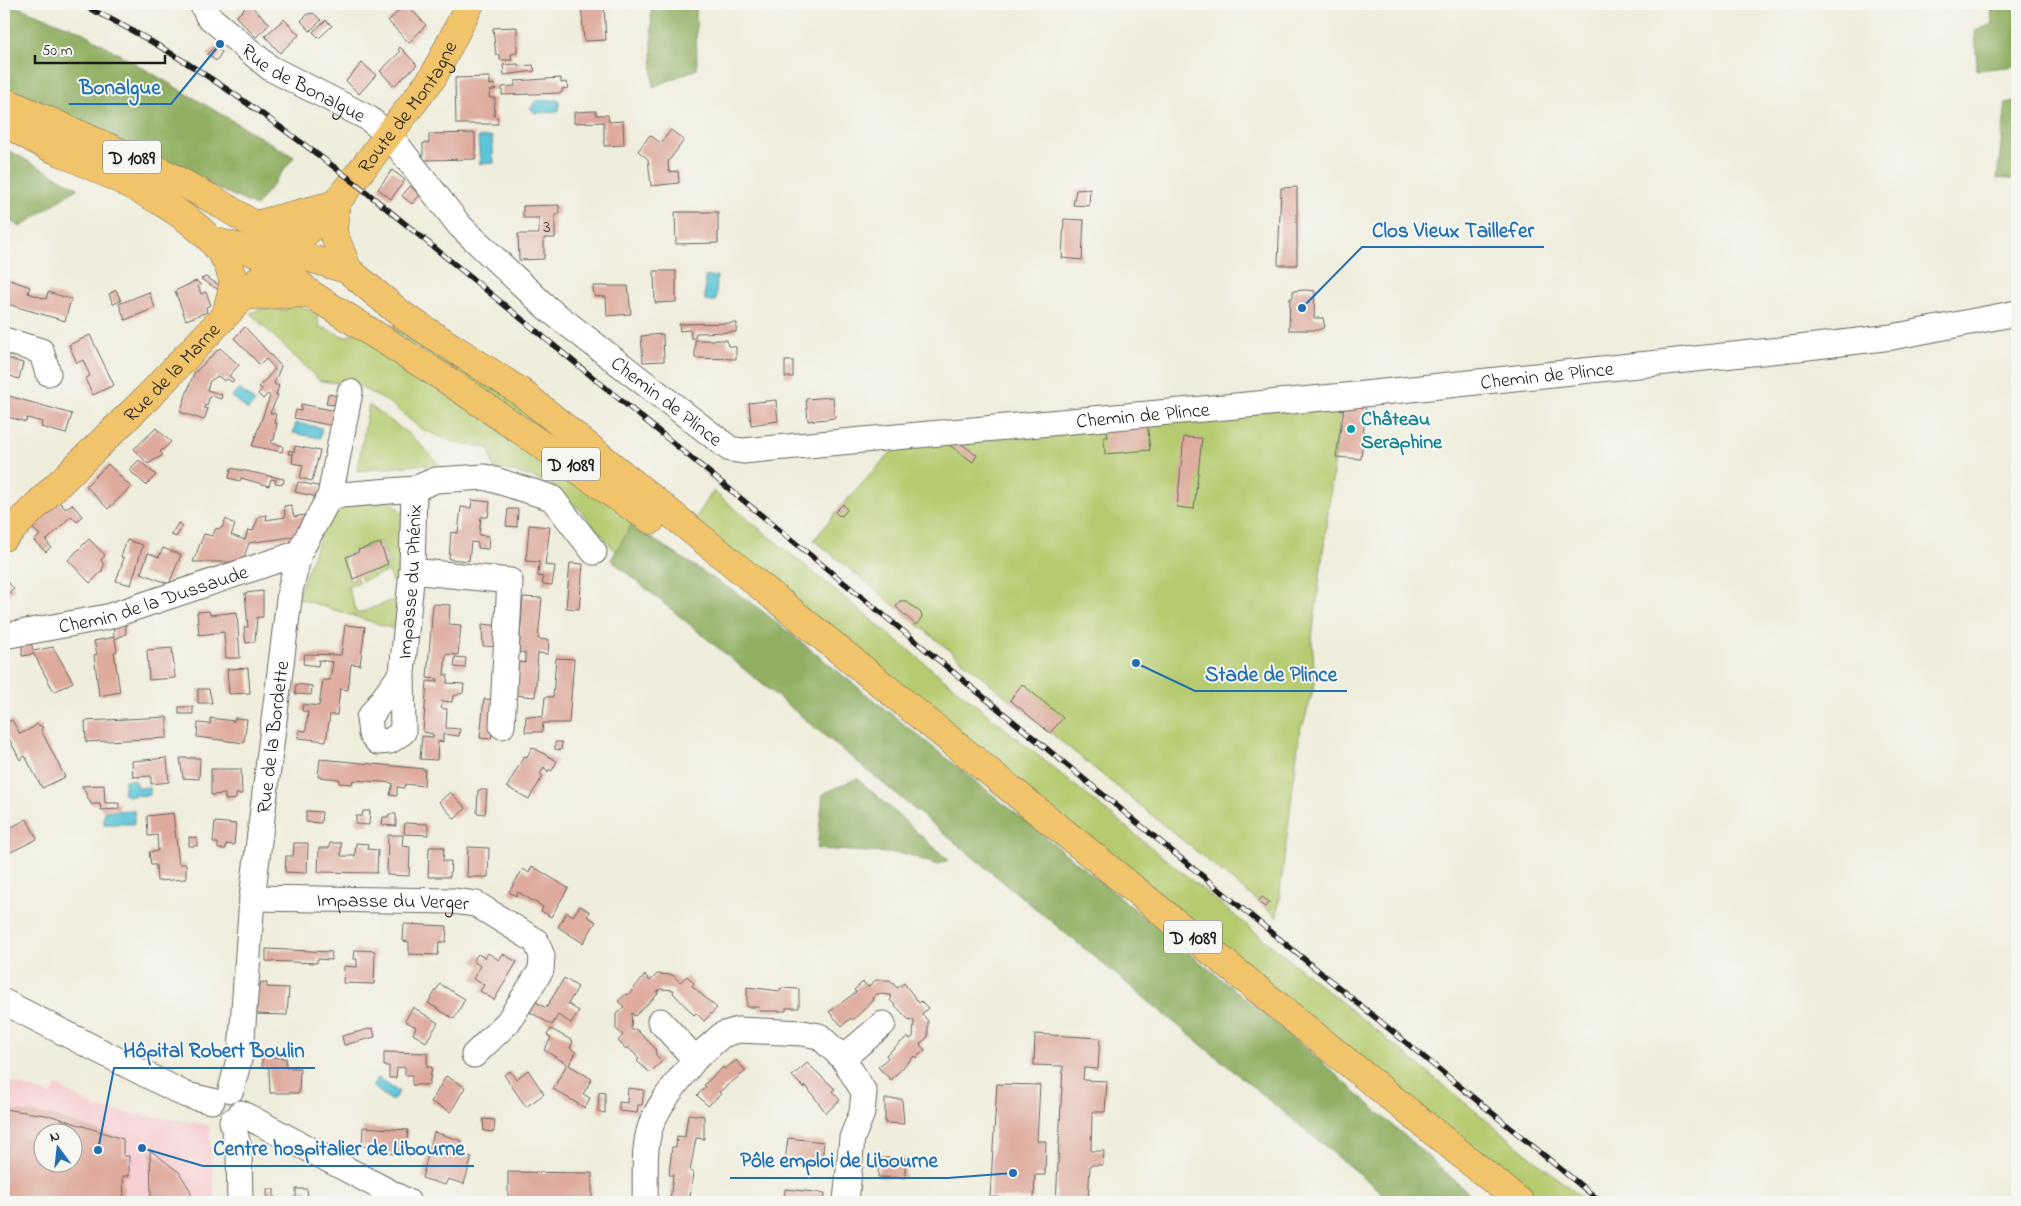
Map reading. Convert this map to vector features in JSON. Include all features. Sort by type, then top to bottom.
[{"type":"main road","name":"Route de Montagne","points":[[336,203],[390,136],[432,77],[470,4]]},
{"type":"main road","name":"D 1089","points":[[4,101],[151,166],[254,225],[283,256],[291,276],[308,293],[525,433],[829,644]]},
{"type":"main road","name":"D 1089","points":[[4,122],[44,144],[268,248],[368,308],[402,315]]},
{"type":"main road","name":"D 1089","points":[[154,196],[214,241],[256,253],[316,262],[348,270],[402,315],[521,392],[829,644],[1520,1202]]},
{"type":"main road","points":[[254,225],[336,203],[333,232],[348,270]]},
{"type":"main road","name":"Rue de la Marne","points":[[4,537],[148,397],[235,305],[336,203]]},
{"type":"main road","points":[[214,241],[231,271],[235,305],[308,293]]},
{"type":"street","name":"Rue de Bonalgue","points":[[202,4],[208,16],[270,68],[368,118],[390,136]]},
{"type":"street","name":"Chemin de Plince","points":[[390,136],[460,226],[547,308],[730,450],[896,438],[1345,396],[1790,349],[1892,337],[2017,313]]},
{"type":"street","points":[[4,340],[41,351],[48,373]]},
{"type":"street","name":"Rue de la Bordette","points":[[221,1096],[241,1052],[252,898],[290,591],[299,553],[330,496],[350,392]]},
{"type":"street","points":[[330,496],[414,489],[436,480],[485,477],[552,498],[594,552]]},
{"type":"street","name":"Impasse du Phénix","points":[[402,673],[412,571],[414,489]]},
{"type":"street","name":"Chemin de la Dussaude","points":[[4,636],[107,617],[299,553]]},
{"type":"street","points":[[412,571],[510,581],[502,726]]},
{"type":"street","name":"Impasse du Verger","points":[[252,898],[453,901],[476,904],[536,941],[542,956],[541,970],[508,1022],[474,1055]]},
{"type":"street","points":[[4,1002],[186,1095],[239,1095],[243,1104],[236,1117],[240,1202]]},
{"type":"street","points":[[660,1021],[695,1058]]},
{"type":"street","points":[[843,1058],[883,1024]]},
{"type":"street","points":[[645,1202],[646,1161],[650,1128],[666,1099],[695,1058],[722,1035],[738,1030],[803,1033],[819,1036],[843,1058],[864,1092],[862,1113],[852,1138],[846,1202]]},
{"type":"street","points":[[236,1117],[408,1202]]},
{"type":"shaded area","points":[[4,1080],[51,1095],[57,1085],[97,1108],[209,1125],[215,1202],[4,1202]]},
{"type":"green space","points":[[4,4],[10,4],[80,31],[294,157],[256,206],[4,91]]},
{"type":"green space","points":[[651,4],[696,4],[697,69],[653,87]]},
{"type":"green space","points":[[1989,4],[2017,4],[2017,66],[1977,70],[1975,31],[1993,24]]},
{"type":"green space","points":[[2017,100],[2017,180],[1997,178],[2006,103]]},
{"type":"green space","points":[[4,148],[78,188],[20,227],[4,217]]},
{"type":"green space","points":[[290,303],[316,312],[320,327],[346,337],[358,331],[636,519],[616,552],[577,507],[551,486],[535,478],[494,469],[489,448],[457,443],[421,429],[390,403],[356,385],[320,381],[250,313],[263,309],[286,310]]},
{"type":"green space","points":[[393,325],[460,369],[508,394],[652,505],[389,328]]},
{"type":"green space","points":[[1342,402],[1312,639],[1315,683],[1304,722],[1300,729],[1277,917],[814,540],[843,504],[899,444]]},
{"type":"green space","points":[[369,405],[414,438],[450,475],[426,480],[426,464],[357,471]]},
{"type":"green space","points":[[713,491],[1587,1202],[1532,1202],[694,521]]},
{"type":"green space","points":[[389,500],[407,519],[402,580],[392,582],[388,571],[362,581],[360,575],[390,564],[380,542],[343,556],[350,581],[357,578],[359,583],[348,587],[357,614],[398,598],[397,630],[297,598],[332,505]]},
{"type":"green space","points":[[631,525],[756,606],[1297,1040],[1479,1202],[1393,1202],[611,560]]},
{"type":"green space","points":[[857,778],[948,860],[937,865],[906,854],[817,849],[823,794]]},
{"type":"water","points":[[559,100],[559,112],[535,113],[531,109],[535,101]]},
{"type":"water","points":[[478,137],[492,137],[494,163],[480,164]]},
{"type":"water","points":[[717,276],[716,301],[705,301],[705,277]]},
{"type":"water","points":[[239,389],[255,402],[248,410],[232,397]]},
{"type":"water","points":[[296,423],[322,428],[320,438],[293,433]]},
{"type":"water","points":[[125,780],[134,780],[138,788],[149,787],[150,795],[126,796],[123,793]]},
{"type":"water","points":[[134,810],[134,824],[104,824],[104,811]]},
{"type":"water","points":[[378,1078],[399,1092],[392,1101],[372,1086]]},
{"type":"building","points":[[249,4],[270,24],[256,37],[236,17]]},
{"type":"building","points":[[406,4],[426,25],[409,43],[388,21]]},
{"type":"building","points":[[604,4],[606,40],[584,41],[581,5]]},
{"type":"building","points":[[313,13],[321,20],[310,31],[301,21],[308,14]]},
{"type":"building","points":[[284,19],[299,35],[280,53],[265,36]]},
{"type":"building","points":[[326,20],[332,26],[319,38],[313,32]]},
{"type":"building","points":[[517,27],[517,53],[511,54],[512,60],[500,60],[500,55],[496,55],[493,28]]},
{"type":"building","points":[[214,47],[222,52],[216,61],[207,54]]},
{"type":"building","points":[[400,47],[417,65],[394,86],[380,71],[400,52],[398,50]]},
{"type":"building","points":[[362,63],[376,75],[359,94],[346,81]]},
{"type":"building","points":[[518,64],[519,66],[533,65],[535,71],[504,75],[503,65]]},
{"type":"building","points":[[490,77],[490,85],[494,84],[496,89],[490,91],[489,96],[490,98],[495,98],[494,116],[497,117],[498,124],[456,124],[455,78]]},
{"type":"building","points":[[561,78],[561,83],[566,82],[568,88],[562,89],[562,93],[502,95],[502,87],[515,86],[515,81]]},
{"type":"building","points":[[596,111],[596,115],[608,115],[609,122],[623,121],[624,145],[604,146],[604,122],[574,123],[574,112]]},
{"type":"building","points":[[671,130],[684,140],[668,162],[669,172],[678,171],[679,183],[651,186],[648,159],[638,151],[650,135],[661,143]]},
{"type":"building","points":[[475,133],[475,159],[423,160],[423,143],[429,143],[429,134]]},
{"type":"building","points":[[392,170],[405,180],[391,199],[378,189]]},
{"type":"building","points":[[410,186],[420,195],[412,204],[402,196]]},
{"type":"building","points":[[1297,187],[1297,265],[1278,265],[1281,188]]},
{"type":"building","points":[[1090,189],[1089,206],[1073,205],[1076,190]]},
{"type":"building","points":[[559,205],[559,214],[555,215],[555,238],[544,238],[544,259],[519,260],[518,234],[539,234],[539,218],[523,218],[523,206]]},
{"type":"building","points":[[675,212],[718,212],[718,243],[676,244]]},
{"type":"building","points":[[1064,219],[1084,220],[1082,260],[1062,258]]},
{"type":"building","points":[[654,271],[676,271],[676,302],[655,303]]},
{"type":"building","points":[[206,277],[224,288],[222,292],[201,279]]},
{"type":"building","points":[[7,279],[30,287],[28,293],[46,299],[48,292],[71,299],[65,321],[4,303]]},
{"type":"building","points":[[196,281],[201,285],[198,286],[201,294],[206,292],[211,305],[206,307],[207,312],[186,320],[175,291]]},
{"type":"building","points":[[593,286],[628,286],[631,314],[607,316],[606,297],[594,296]]},
{"type":"building","points":[[116,290],[121,301],[113,304],[109,294]]},
{"type":"building","points":[[1293,291],[1315,291],[1314,318],[1323,318],[1325,327],[1318,330],[1289,330],[1290,298],[1293,298]]},
{"type":"building","points":[[149,292],[155,308],[125,320],[119,304]]},
{"type":"building","points":[[737,323],[736,332],[696,333],[695,338],[691,338],[690,330],[680,331],[679,324]]},
{"type":"building","points":[[245,327],[281,366],[274,384],[279,386],[276,395],[278,395],[270,413],[276,414],[274,423],[277,423],[274,440],[271,443],[283,446],[282,452],[252,446],[270,396],[268,394],[263,399],[258,394],[262,389],[259,387],[275,369],[266,359],[260,365],[234,338]]},
{"type":"building","points":[[663,334],[664,361],[643,362],[641,336]]},
{"type":"building","points":[[90,335],[114,385],[93,395],[85,379],[90,376],[83,360],[77,363],[69,345]]},
{"type":"building","points":[[695,340],[727,340],[728,346],[736,347],[736,359],[695,358]]},
{"type":"building","points":[[220,348],[239,365],[229,376],[234,380],[232,382],[227,379],[224,381],[218,376],[210,381],[207,390],[222,395],[221,399],[210,395],[207,406],[205,405],[204,408],[208,409],[204,420],[180,412],[194,373]]},
{"type":"building","points":[[4,357],[23,363],[19,379],[4,374]]},
{"type":"building","points":[[785,361],[793,361],[793,377],[785,377]]},
{"type":"building","points":[[328,394],[339,396],[338,405],[326,404]]},
{"type":"building","points":[[9,396],[72,414],[66,434],[41,427],[42,422],[27,418],[26,422],[4,416]]},
{"type":"building","points":[[833,397],[835,418],[808,421],[806,399]]},
{"type":"building","points":[[776,400],[778,421],[751,425],[749,403]]},
{"type":"building","name":"Château Seraphine","points":[[1366,401],[1361,459],[1336,457],[1345,402]]},
{"type":"building","points":[[301,404],[337,411],[334,426],[294,418],[296,410],[301,411]]},
{"type":"building","points":[[1147,421],[1150,450],[1105,454],[1104,437],[1108,437],[1106,424]]},
{"type":"building","points":[[156,428],[171,442],[160,452],[163,455],[148,464],[134,449]]},
{"type":"building","points":[[1184,437],[1202,438],[1194,509],[1177,507]]},
{"type":"building","points":[[957,441],[977,455],[973,462],[949,445]]},
{"type":"building","points":[[295,446],[320,451],[312,481],[300,478],[303,465],[292,463],[293,454],[288,454],[289,450],[294,452]]},
{"type":"building","points":[[139,460],[156,475],[146,485],[129,470]]},
{"type":"building","points":[[108,464],[131,487],[108,509],[86,486]]},
{"type":"building","points":[[231,468],[284,479],[283,484],[275,483],[276,480],[271,479],[269,486],[241,478],[240,481],[229,478]]},
{"type":"building","points":[[298,482],[322,487],[318,497],[295,492]]},
{"type":"building","points":[[472,500],[490,502],[488,517],[481,517],[479,535],[489,536],[488,549],[478,548],[478,543],[471,542],[469,561],[449,559],[451,532],[458,533],[461,507],[471,508]]},
{"type":"building","points":[[58,501],[66,509],[72,504],[82,516],[77,522],[71,516],[46,541],[51,547],[46,552],[34,541],[40,535],[31,527]]},
{"type":"building","points":[[843,504],[847,510],[842,516],[838,515],[835,512]]},
{"type":"building","points":[[291,505],[294,517],[310,514],[300,536],[249,543],[242,562],[193,562],[204,534],[213,536],[215,529],[222,528],[226,519],[235,525],[231,535],[245,540],[248,530],[253,531],[259,516],[267,515],[266,520],[285,517],[284,506]]},
{"type":"building","points":[[508,509],[518,509],[517,527],[506,526]]},
{"type":"building","points":[[178,523],[183,526],[176,537],[171,535]]},
{"type":"building","points":[[529,525],[550,527],[545,565],[555,566],[552,585],[542,584],[543,577],[538,576],[539,562],[526,561]]},
{"type":"building","points":[[89,539],[105,555],[101,560],[104,565],[102,571],[90,583],[68,560]]},
{"type":"building","points":[[127,540],[143,545],[131,585],[116,581],[124,558],[121,557]]},
{"type":"building","points":[[380,543],[388,564],[353,579],[346,557],[359,552],[358,550]]},
{"type":"building","points":[[163,548],[181,555],[169,584],[141,573],[148,553],[159,557]]},
{"type":"building","points":[[570,563],[583,564],[579,609],[566,608]]},
{"type":"building","points":[[4,578],[14,589],[4,598]]},
{"type":"building","points":[[263,591],[263,617],[257,617],[255,642],[246,643],[244,627],[248,627],[245,593]]},
{"type":"building","points":[[523,597],[542,598],[538,639],[549,640],[548,654],[538,653],[535,697],[514,695],[519,662],[525,663],[525,653],[519,652]]},
{"type":"building","points":[[900,601],[906,601],[921,613],[922,617],[916,625],[896,607]]},
{"type":"building","points":[[433,604],[450,605],[449,624],[461,625],[458,655],[446,654],[444,675],[448,675],[447,683],[464,684],[463,693],[453,696],[452,702],[442,701],[441,708],[447,709],[446,728],[460,729],[459,736],[443,734],[443,742],[438,741],[437,760],[420,759],[422,736],[433,737],[433,734],[423,732],[427,681],[437,682],[438,679],[427,678]]},
{"type":"building","points":[[209,611],[210,615],[237,612],[240,658],[226,658],[224,632],[199,635],[197,612]]},
{"type":"building","points":[[125,622],[126,634],[115,639],[117,651],[114,652],[120,692],[99,696],[94,655],[97,654],[94,641],[114,637],[113,626]]},
{"type":"building","points":[[482,624],[500,626],[498,647],[483,646]]},
{"type":"building","points":[[345,625],[365,627],[360,665],[351,664],[348,690],[340,689],[337,715],[330,715],[326,741],[298,738],[299,730],[306,731],[308,712],[302,711],[303,704],[319,706],[323,680],[330,680],[333,662],[319,660],[318,666],[303,664],[305,654],[341,655]]},
{"type":"building","points":[[31,641],[33,651],[53,647],[73,682],[54,692],[34,654],[22,656],[22,642]]},
{"type":"building","points":[[172,648],[175,678],[149,680],[147,650]]},
{"type":"building","points":[[455,657],[466,658],[465,668],[454,667]]},
{"type":"building","points":[[556,658],[574,659],[569,723],[543,723],[542,732],[525,732],[526,716],[543,717],[545,697],[553,697]]},
{"type":"building","points":[[248,668],[250,693],[229,694],[227,669]]},
{"type":"building","points":[[296,684],[312,686],[311,695],[295,694]]},
{"type":"building","points":[[1022,684],[1063,718],[1050,733],[1010,700]]},
{"type":"building","points":[[198,689],[209,689],[212,703],[198,703]]},
{"type":"building","points":[[484,699],[496,700],[491,739],[480,738]]},
{"type":"building","points":[[179,707],[193,707],[193,714],[179,714]]},
{"type":"building","points":[[167,717],[167,738],[86,742],[85,721]]},
{"type":"building","points":[[210,718],[234,721],[235,718],[247,719],[244,743],[197,737],[198,723],[210,724]]},
{"type":"building","points":[[12,720],[20,734],[36,724],[43,727],[41,730],[65,777],[42,788],[25,756],[20,760],[4,729],[4,724]]},
{"type":"building","points":[[555,742],[562,742],[561,750],[555,749]]},
{"type":"building","points":[[532,747],[557,761],[552,771],[549,769],[548,772],[544,767],[540,774],[543,776],[529,799],[507,787],[524,756],[527,757]]},
{"type":"building","points":[[167,758],[169,782],[151,784],[151,776],[133,777],[132,761]]},
{"type":"building","points":[[180,758],[200,758],[199,779],[183,778]]},
{"type":"building","points":[[320,759],[425,769],[424,786],[405,784],[404,788],[397,787],[397,796],[390,795],[393,783],[353,780],[352,784],[339,783],[339,779],[318,777]]},
{"type":"building","points":[[211,769],[241,769],[242,794],[236,794],[236,799],[225,800],[225,794],[211,795]]},
{"type":"building","points":[[104,785],[105,803],[119,803],[119,809],[101,810],[100,804],[91,804],[82,786]]},
{"type":"building","points":[[478,790],[487,790],[485,814],[477,813]]},
{"type":"building","points":[[450,792],[466,808],[455,819],[439,802]]},
{"type":"building","points":[[306,811],[322,812],[321,823],[306,822]]},
{"type":"building","points":[[363,811],[370,811],[369,825],[356,824],[356,816],[362,816]]},
{"type":"building","points":[[173,813],[179,864],[186,864],[186,879],[157,881],[156,865],[151,865],[149,852],[158,851],[157,835],[148,836],[147,816]]},
{"type":"building","points":[[389,814],[396,814],[396,826],[382,825],[383,817],[388,817]]},
{"type":"building","points":[[27,819],[37,839],[11,852],[9,848],[4,851],[4,831]]},
{"type":"building","points":[[215,822],[236,824],[234,845],[226,844],[226,849],[218,849],[218,843],[213,843]]},
{"type":"building","points":[[405,823],[428,824],[428,835],[404,834]]},
{"type":"building","points":[[388,835],[403,835],[402,846],[410,847],[409,876],[387,875]]},
{"type":"building","points":[[189,837],[197,838],[197,846],[189,846]]},
{"type":"building","points":[[294,843],[308,843],[307,873],[285,872],[286,856],[293,856]]},
{"type":"building","points":[[330,843],[341,843],[341,856],[355,856],[356,843],[368,844],[367,849],[378,850],[377,873],[318,872],[319,848],[329,848]]},
{"type":"building","points":[[429,847],[444,847],[443,861],[451,861],[450,877],[428,877]]},
{"type":"building","points":[[468,847],[489,848],[488,877],[467,877]]},
{"type":"building","points":[[532,866],[568,888],[551,917],[541,911],[543,907],[518,892],[516,896],[509,892],[523,869],[529,873]]},
{"type":"building","points":[[1262,897],[1269,902],[1265,907],[1258,902]]},
{"type":"building","points":[[580,906],[590,912],[587,916],[596,922],[583,943],[558,927],[567,912],[573,916]]},
{"type":"building","points":[[404,924],[447,926],[446,942],[439,942],[438,955],[409,954],[409,942],[403,941]]},
{"type":"building","points":[[266,949],[332,952],[331,960],[317,959],[317,963],[266,961]]},
{"type":"building","points":[[355,950],[375,951],[374,984],[343,983],[344,966],[357,967],[357,959],[354,959]]},
{"type":"building","points":[[488,953],[499,960],[503,954],[517,962],[494,1000],[480,991],[484,985],[473,979],[480,966],[473,961],[478,954],[485,958]]},
{"type":"building","points":[[657,974],[673,975],[680,982],[687,976],[694,983],[692,986],[717,1008],[704,1021],[696,1013],[694,1015],[673,993],[674,990],[660,989],[657,992],[658,994],[635,1016],[632,1013],[631,1028],[633,1031],[636,1029],[655,1048],[656,1055],[662,1061],[650,1073],[637,1061],[639,1059],[628,1047],[626,1049],[618,1041],[623,1035],[616,1029],[616,1014],[624,1007],[618,1001],[626,994],[628,995],[645,975],[650,981]]},
{"type":"building","points":[[564,978],[578,987],[568,1004],[579,1011],[571,1023],[558,1015],[552,1025],[530,1012],[536,1002],[546,1008]]},
{"type":"building","points":[[876,980],[890,980],[897,988],[904,983],[919,1003],[921,1001],[928,1008],[922,1014],[928,1021],[928,1037],[920,1044],[925,1050],[916,1058],[914,1056],[891,1080],[878,1067],[888,1058],[886,1055],[907,1037],[910,1039],[913,1037],[914,1022],[912,1019],[910,1021],[890,1000],[892,998],[890,995],[877,994],[872,998],[874,1000],[853,1020],[851,1018],[842,1026],[829,1012],[856,992],[854,990],[863,982],[868,987]]},
{"type":"building","points":[[261,982],[267,983],[267,987],[289,988],[287,1015],[252,1014],[253,986],[260,986]]},
{"type":"building","points":[[440,984],[465,999],[454,1019],[428,1003]]},
{"type":"building","points":[[747,987],[780,991],[781,988],[799,989],[799,1008],[786,1008],[786,1011],[760,1011],[759,1007],[747,1007]]},
{"type":"building","points":[[413,1007],[438,1023],[426,1042],[413,1034],[416,1027],[405,1021]]},
{"type":"building","points":[[373,1028],[375,1037],[344,1045],[342,1036]]},
{"type":"building","points":[[551,1029],[573,1041],[570,1048],[576,1052],[569,1065],[592,1079],[583,1094],[590,1098],[585,1108],[553,1089],[567,1064],[544,1050],[551,1038],[547,1035]]},
{"type":"building","points":[[1035,1034],[1100,1038],[1098,1069],[1084,1068],[1083,1080],[1107,1081],[1105,1112],[1092,1112],[1091,1151],[1104,1151],[1103,1165],[1090,1165],[1088,1202],[1056,1202],[1063,1066],[1034,1065]]},
{"type":"building","points":[[384,1052],[427,1053],[427,1067],[432,1067],[429,1085],[412,1085],[412,1075],[405,1075],[405,1067],[397,1068],[396,1078],[389,1078],[389,1066],[384,1066]]},
{"type":"building","points":[[262,1056],[286,1058],[286,1068],[300,1068],[299,1093],[270,1093],[269,1068],[262,1067]]},
{"type":"building","points":[[736,1060],[746,1071],[719,1092],[721,1094],[708,1106],[697,1095],[706,1087],[704,1085],[723,1067],[725,1069]]},
{"type":"building","points":[[807,1063],[835,1089],[832,1091],[840,1100],[826,1113],[806,1086],[804,1088],[792,1076]]},
{"type":"building","points":[[528,1070],[544,1094],[526,1107],[504,1075],[510,1071],[516,1079]]},
{"type":"building","points":[[446,1076],[465,1087],[451,1112],[431,1102]]},
{"type":"building","points":[[997,1084],[1040,1085],[1037,1141],[1046,1141],[1045,1175],[1035,1175],[1034,1199],[990,1197]]},
{"type":"building","points":[[628,1088],[644,1090],[642,1105],[638,1105],[637,1113],[619,1111],[619,1102],[627,1103]]},
{"type":"building","points":[[599,1092],[605,1093],[605,1113],[598,1112]]},
{"type":"building","points":[[885,1099],[902,1099],[904,1124],[885,1123]]},
{"type":"building","points":[[4,1109],[52,1116],[77,1124],[32,1124],[32,1174],[82,1174],[82,1126],[123,1139],[123,1156],[129,1156],[129,1176],[123,1176],[124,1202],[4,1202]]},
{"type":"building","points":[[688,1114],[704,1116],[704,1139],[696,1138],[690,1171],[693,1172],[688,1202],[670,1202],[673,1175],[669,1175],[672,1147],[676,1147],[677,1136],[685,1137]]},
{"type":"building","points":[[483,1119],[495,1120],[494,1132],[484,1131]]},
{"type":"building","points":[[363,1127],[408,1130],[406,1150],[396,1149],[395,1154],[376,1152],[377,1147],[362,1146]]},
{"type":"building","points":[[434,1132],[462,1141],[458,1153],[472,1157],[464,1184],[448,1179],[445,1185],[422,1178]]},
{"type":"building","points":[[788,1138],[824,1142],[822,1162],[805,1161],[805,1164],[785,1162]]},
{"type":"building","points":[[150,1150],[179,1172],[190,1190],[193,1202],[151,1202]]},
{"type":"building","points":[[879,1158],[905,1158],[905,1178],[878,1177]]},
{"type":"building","points":[[508,1172],[592,1173],[592,1202],[508,1202]]},
{"type":"building","points":[[267,1189],[274,1189],[274,1200],[296,1200],[296,1189],[307,1189],[308,1200],[305,1200],[305,1202],[267,1202]]},
{"type":"building","points":[[785,1189],[825,1193],[824,1202],[784,1202]]},
{"type":"building","points":[[726,1199],[758,1199],[758,1202],[726,1202]]},
{"type":"railway","points":[[80,4],[153,42],[222,86],[354,182],[1601,1202]]},
{"type":"place","name":"Bonalgue","points":[[220,44]]},
{"type":"place","name":"Clos Vieux Taillefer","points":[[1302,308]]},
{"type":"place","name":"Château Seraphine","points":[[1351,429]]},
{"type":"place","name":"Stade de Plince","points":[[1136,663]]},
{"type":"place","name":"Centre hospitalier de Libourne","points":[[142,1148]]},
{"type":"place","name":"Hôpital Robert Boulin","points":[[98,1150]]},
{"type":"place","name":"Pôle emploi de Libourne","points":[[1013,1173]]}]
